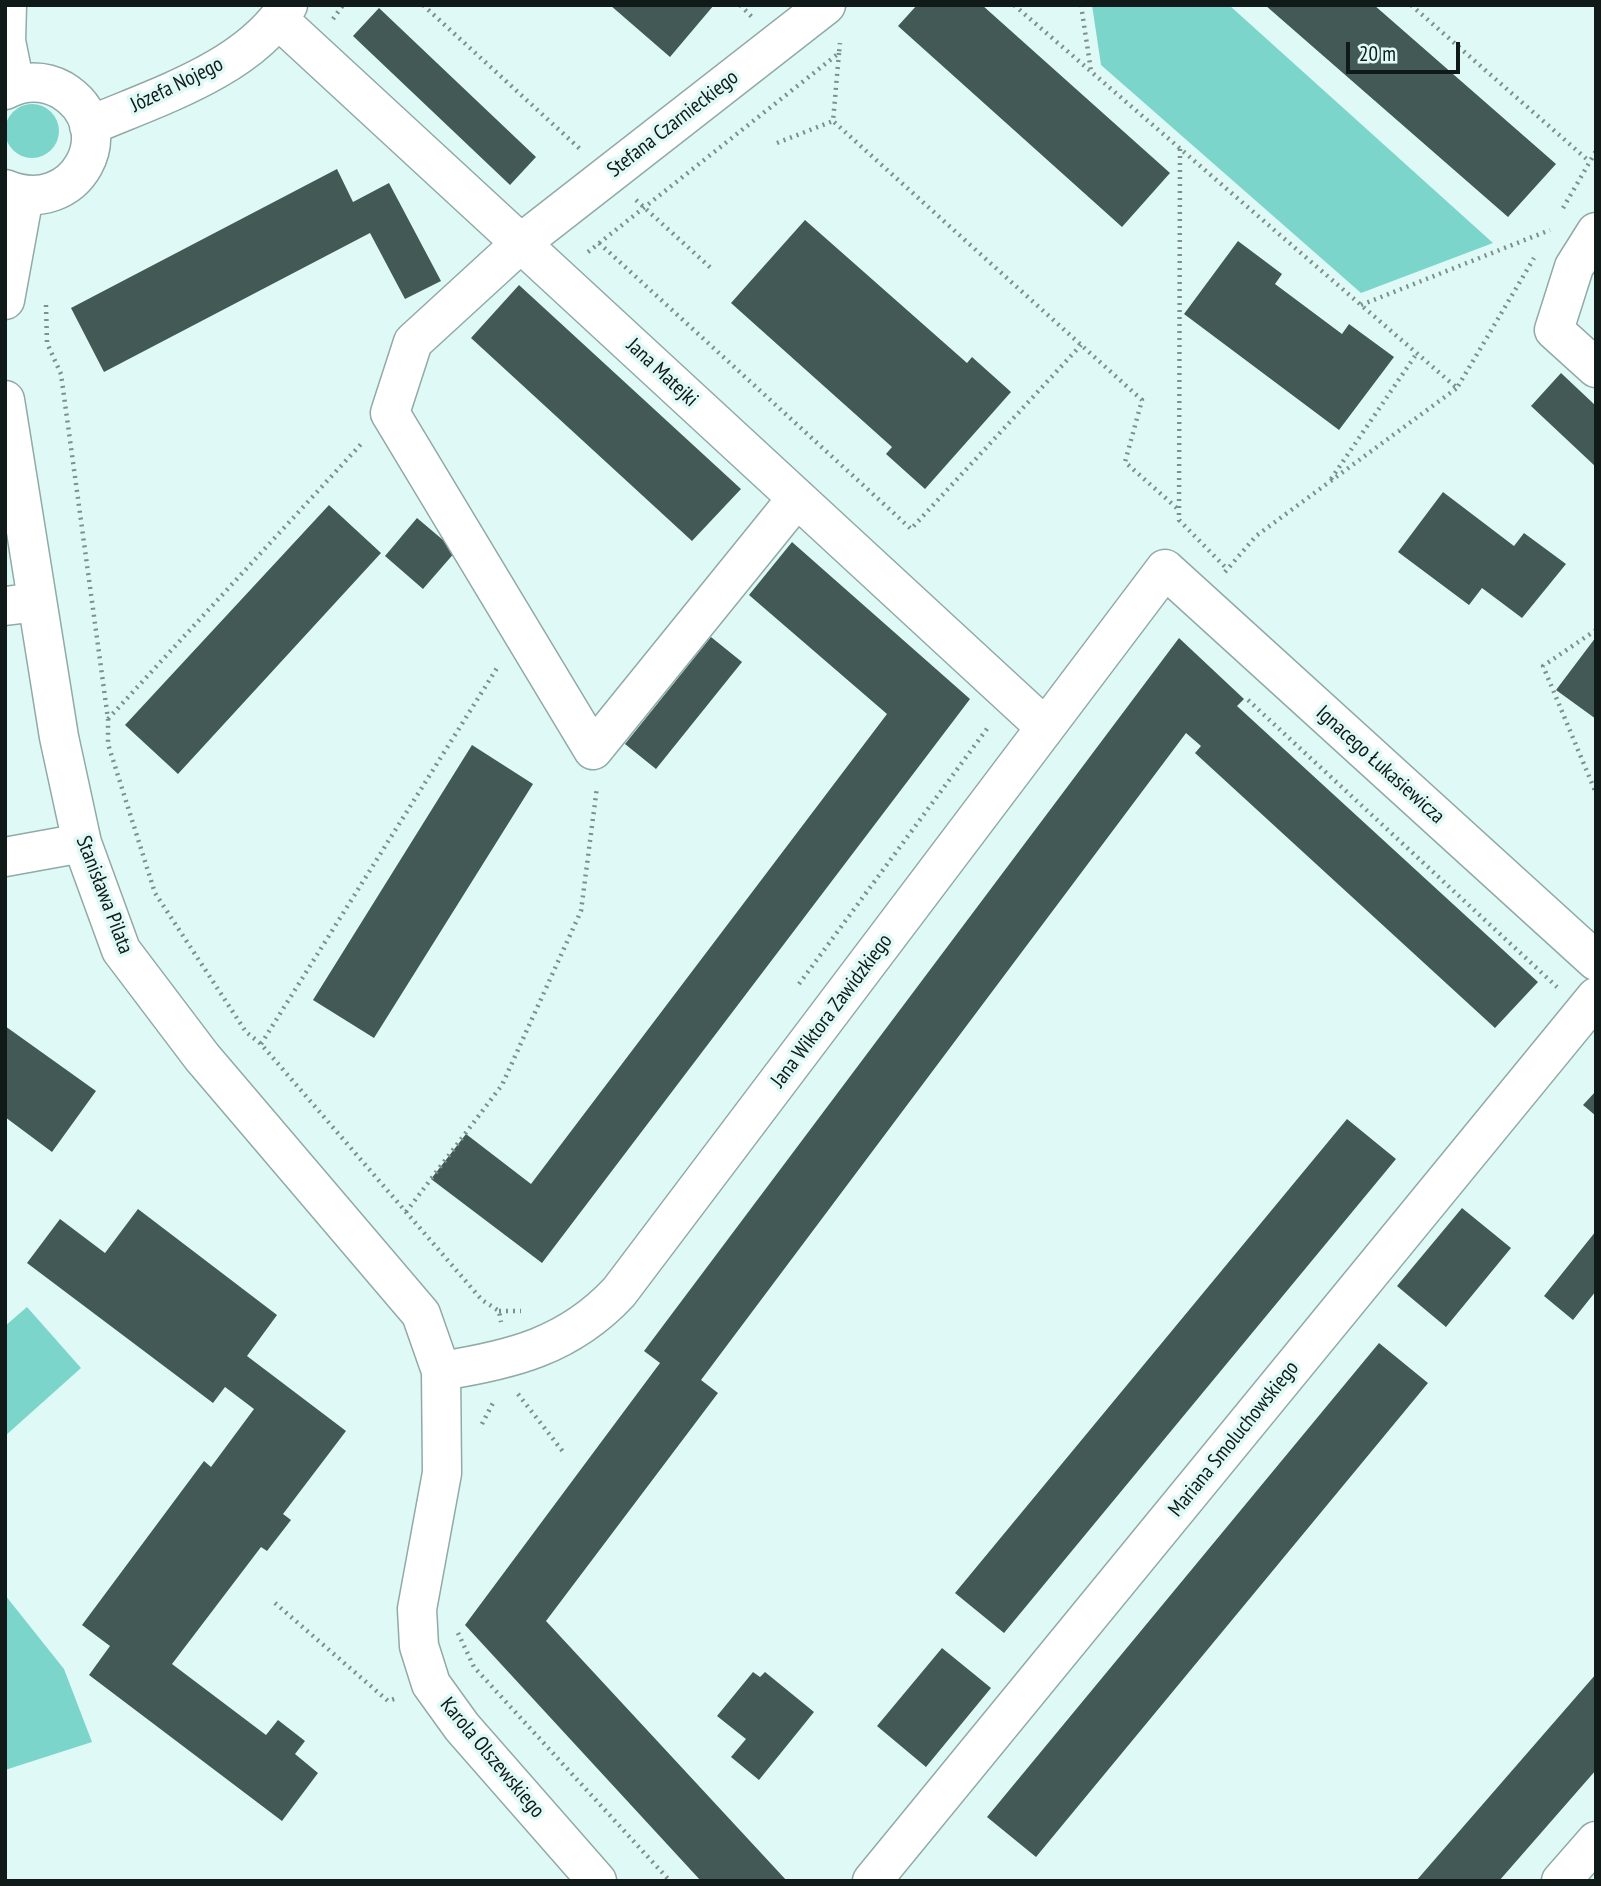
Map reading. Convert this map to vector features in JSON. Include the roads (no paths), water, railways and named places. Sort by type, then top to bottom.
[{"type":"street","points":[[5,300],[15,193],[43,196],[61,190],[75,178],[86,163],[91,145],[89,126],[82,109],[69,95],[53,85],[34,82],[10,87],[6,41],[7,5]]},
{"type":"street","name":"Stefana Czarnieckiego","points":[[797,498],[593,750],[390,413],[413,342],[521,243],[826,5]]},
{"type":"street","name":"Józefa Nojego","points":[[89,126],[218,71],[283,13]]},
{"type":"street","name":"Jana Matejki","points":[[283,13],[521,243],[1045,727]]},
{"type":"street","points":[[1596,232],[1574,267],[1554,330],[1596,368]]},
{"type":"street","name":"Stanisława Pilata","points":[[5,400],[21,604],[59,737],[82,843],[121,950],[202,1057],[421,1314],[441,1371]]},
{"type":"street","name":"Ignacego Łukasiewicza","points":[[1165,569],[1596,961]]},
{"type":"street","name":"Jana Wiktora Zawidzkiego","points":[[441,1371],[507,1360],[541,1348],[596,1318],[620,1292],[1165,569]]},
{"type":"street","points":[[5,857],[82,843]]},
{"type":"street","name":"Mariana Smoluchowskiego","points":[[872,1881],[1596,997]]},
{"type":"street","name":"Karola Olszewskiego","points":[[441,1371],[442,1472],[416,1609],[419,1646],[431,1684],[462,1727],[597,1881]]},
{"type":"street","points":[[1561,1881],[1596,1841]]}]
